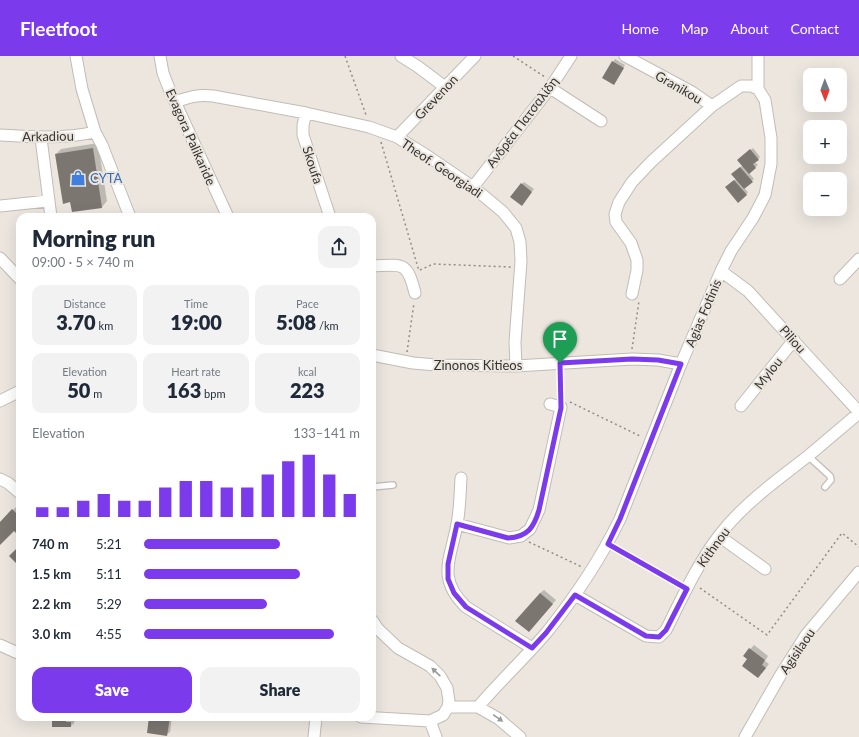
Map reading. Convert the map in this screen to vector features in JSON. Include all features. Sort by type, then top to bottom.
[{"type":"street","points":[[76,56],[82,89],[95,132],[102,145],[128,213]]},
{"type":"street","name":"Evagora Palikaride","points":[[160,56],[166,82],[226,213]]},
{"type":"street","points":[[401,56],[418,66],[445,87]]},
{"type":"street","name":"Grevenon","points":[[397,137],[475,56]]},
{"type":"street","name":"Ανδρέα Πατσαλίδη","points":[[473,187],[552,85],[571,56]]},
{"type":"street","name":"Granikou","points":[[625,56],[692,92],[712,106]]},
{"type":"street","points":[[632,294],[637,270],[637,260],[631,243],[616,222],[616,206],[632,182],[651,162],[712,106],[741,86],[751,86],[758,89],[758,56]]},
{"type":"street","points":[[552,85],[601,121]]},
{"type":"street","name":"Agias Fotinis","points":[[478,707],[546,633],[575,595],[608,544],[620,519],[681,364],[722,271],[731,251],[765,196],[771,164],[769,126],[765,100],[758,89]]},
{"type":"street","name":"Theof. Georgiadi","points":[[175,102],[191,96],[205,95],[306,113],[373,128],[397,137],[429,156],[473,187],[509,218],[516,228],[520,242],[520,267],[515,342],[516,366]]},
{"type":"street","name":"Skoufa","points":[[306,113],[303,130],[305,141],[329,213]]},
{"type":"street","name":"Arkadiou","points":[[0,135],[41,138],[74,136],[95,132]]},
{"type":"street","points":[[41,138],[50,213]]},
{"type":"street","points":[[0,206],[48,201]]},
{"type":"street","points":[[0,258],[4,270],[16,276]]},
{"type":"street","points":[[840,279],[859,259]]},
{"type":"street","points":[[376,266],[395,265],[415,273],[415,294]]},
{"type":"street","name":"Piliou","points":[[722,271],[748,291],[859,413]]},
{"type":"street","name":"Mylou","points":[[741,406],[794,340]]},
{"type":"street","name":"Zinonos Kitieos","points":[[376,355],[406,362],[436,365],[516,366],[630,359],[658,360],[681,364]]},
{"type":"street","points":[[0,401],[16,393]]},
{"type":"street","points":[[457,524],[504,537],[519,537],[526,534],[530,529],[538,515],[561,408],[550,404]]},
{"type":"street","name":"Kithnou","points":[[575,595],[646,636],[659,637],[666,630],[699,566],[719,536],[750,502],[859,413]]},
{"type":"street","points":[[461,478],[457,524],[448,564],[448,579],[454,593],[466,607],[532,648]]},
{"type":"street","points":[[0,479],[16,490]]},
{"type":"street","points":[[719,536],[765,570]]},
{"type":"street","name":"Agisilaou","points":[[745,737],[780,676],[806,635],[859,572]]},
{"type":"street","points":[[376,626],[398,648],[430,666],[440,676],[447,688],[449,701],[448,707],[443,715],[430,721],[376,718]]},
{"type":"street","points":[[0,645],[16,652]]},
{"type":"street","points":[[448,707],[478,707],[499,719],[520,737]]},
{"type":"street","points":[[314,737],[316,721]]},
{"type":"street","points":[[430,721],[436,737]]},
{"type":"lane","points":[[808,456],[830,476],[831,480],[825,487]]},
{"type":"lane","points":[[376,487],[393,485]]},
{"type":"path","points":[[345,56],[373,128],[415,273],[433,264],[520,267]]},
{"type":"path","points":[[513,56],[552,85]]},
{"type":"path","points":[[406,362],[415,294]]},
{"type":"path","points":[[630,359],[639,298],[632,294]]},
{"type":"path","points":[[560,363],[561,408],[571,402],[651,441]]},
{"type":"path","points":[[700,588],[767,635],[842,533],[859,547]]},
{"type":"path","points":[[519,537],[591,572]]},
{"type":"path","points":[[608,544],[687,589]]},
{"type":"building","points":[[612,61],[624,68],[614,85],[602,78]]},
{"type":"building","name":"CYTA","points":[[93,148],[102,208],[72,212],[70,202],[63,204],[55,154]]},
{"type":"building","points":[[750,149],[759,160],[753,164],[756,168],[749,174],[737,160]]},
{"type":"building","points":[[740,167],[753,182],[744,189],[731,174]]},
{"type":"building","points":[[734,180],[747,195],[738,203],[725,187]]},
{"type":"building","points":[[521,183],[532,192],[522,206],[510,197]]},
{"type":"building","points":[[12,509],[16,513],[16,533],[14,531],[0,545],[0,522]]},
{"type":"building","points":[[16,549],[16,563],[9,556]]},
{"type":"building","points":[[540,593],[553,604],[529,632],[515,621]]},
{"type":"building","points":[[749,648],[765,660],[762,665],[766,668],[758,678],[742,666],[747,659],[743,656]]},
{"type":"building","points":[[52,721],[71,722],[71,727],[52,727]]},
{"type":"building","points":[[148,721],[169,721],[167,736],[147,733]]},
{"type":"place","name":"CYTA","points":[[78,178]]},
{"type":"route","points":[[632,359],[658,360],[681,364],[620,519],[608,544],[687,589],[666,630],[659,637],[646,636],[575,595],[546,633],[532,648],[466,607],[450,586],[448,579],[448,564],[457,524],[508,538],[516,538],[526,534],[534,524],[538,515],[561,408],[560,363],[632,359]]}]
